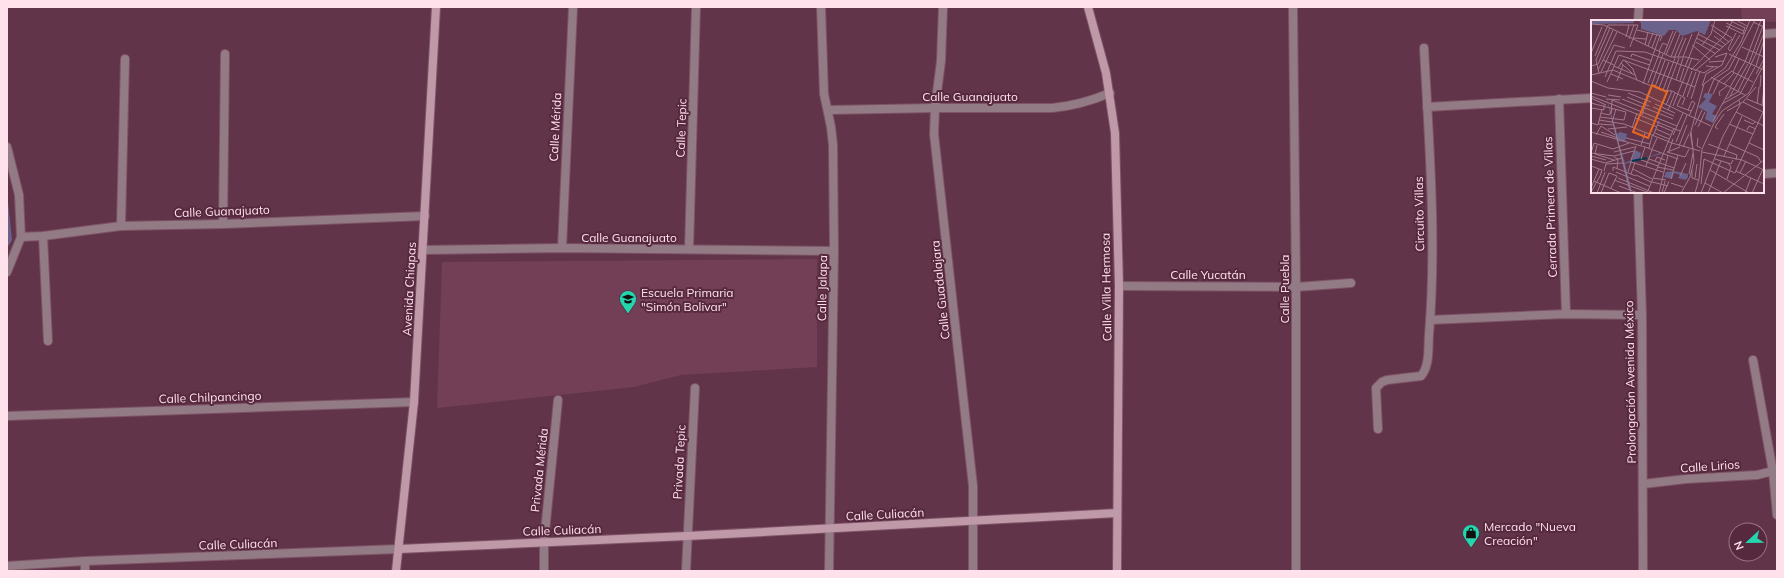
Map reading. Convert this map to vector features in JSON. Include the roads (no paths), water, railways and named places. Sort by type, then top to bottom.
[{"type":"street","name":"Avenida Chiapas","points":[[396,571],[414,402],[436,7]]},
{"type":"street","name":"Calle Mérida","points":[[562,248],[573,7]]},
{"type":"street","name":"Calle Tepic","points":[[689,249],[696,7]]},
{"type":"street","name":"Calle Jalapa","points":[[821,7],[822,77],[833,145],[834,251],[830,571]]},
{"type":"street","name":"Calle Guadalajara","points":[[943,7],[934,134],[947,241],[971,470],[974,522],[973,571]]},
{"type":"street","name":"Calle Villa Hermosa","points":[[1088,7],[1106,73],[1115,133],[1119,286],[1117,571]]},
{"type":"street","name":"Calle Puebla","points":[[1294,7],[1296,571]]},
{"type":"street","points":[[1638,20],[1639,7]]},
{"type":"street","points":[[1764,34],[1777,33]]},
{"type":"street","name":"Circuito Villas","points":[[1378,429],[1376,388],[1382,382],[1387,380],[1418,377],[1424,372],[1430,320],[1433,216],[1424,48]]},
{"type":"street","points":[[223,224],[225,54]]},
{"type":"street","points":[[121,226],[125,59]]},
{"type":"street","name":"Calle Guanajuato","points":[[828,110],[1052,108],[1087,102],[1110,93]]},
{"type":"street","points":[[1427,107],[1591,98]]},
{"type":"street","name":"Cerrada Primera de Villas","points":[[1559,99],[1566,314]]},
{"type":"street","points":[[7,149],[19,195],[21,238],[7,272]]},
{"type":"street","points":[[1764,174],[1777,173]]},
{"type":"street","name":"Prolongación Avenida México","points":[[1638,193],[1642,315],[1643,571]]},
{"type":"street","name":"Calle Guanajuato","points":[[21,238],[121,226],[223,224],[425,216]]},
{"type":"street","points":[[42,236],[48,341]]},
{"type":"street","name":"Calle Guanajuato","points":[[423,250],[562,248],[834,251]]},
{"type":"street","name":"Calle Yucatán","points":[[1119,286],[1296,287],[1351,283]]},
{"type":"street","points":[[1430,320],[1566,314],[1642,315]]},
{"type":"street","points":[[1753,360],[1775,471],[1777,514]]},
{"type":"street","name":"Privada Tepic","points":[[687,536],[695,388]]},
{"type":"street","name":"Privada Mérida","points":[[544,542],[558,400]]},
{"type":"street","name":"Calle Chilpancingo","points":[[7,416],[414,402]]},
{"type":"street","name":"Calle Lirios","points":[[1643,484],[1686,479],[1757,475],[1775,471]]},
{"type":"street","name":"Calle Culiacán","points":[[7,566],[85,561],[687,536],[974,522],[1117,513]]},
{"type":"street","points":[[686,571],[687,536]]},
{"type":"street","points":[[544,542],[544,571]]},
{"type":"street","points":[[85,561],[85,571]]},
{"type":"place","name":"Escuela Primaria \"Simón Bolivar\"","points":[[628,314]]},
{"type":"place","name":"Mercado \"Nueva Creación\"","points":[[1471,548]]}]
